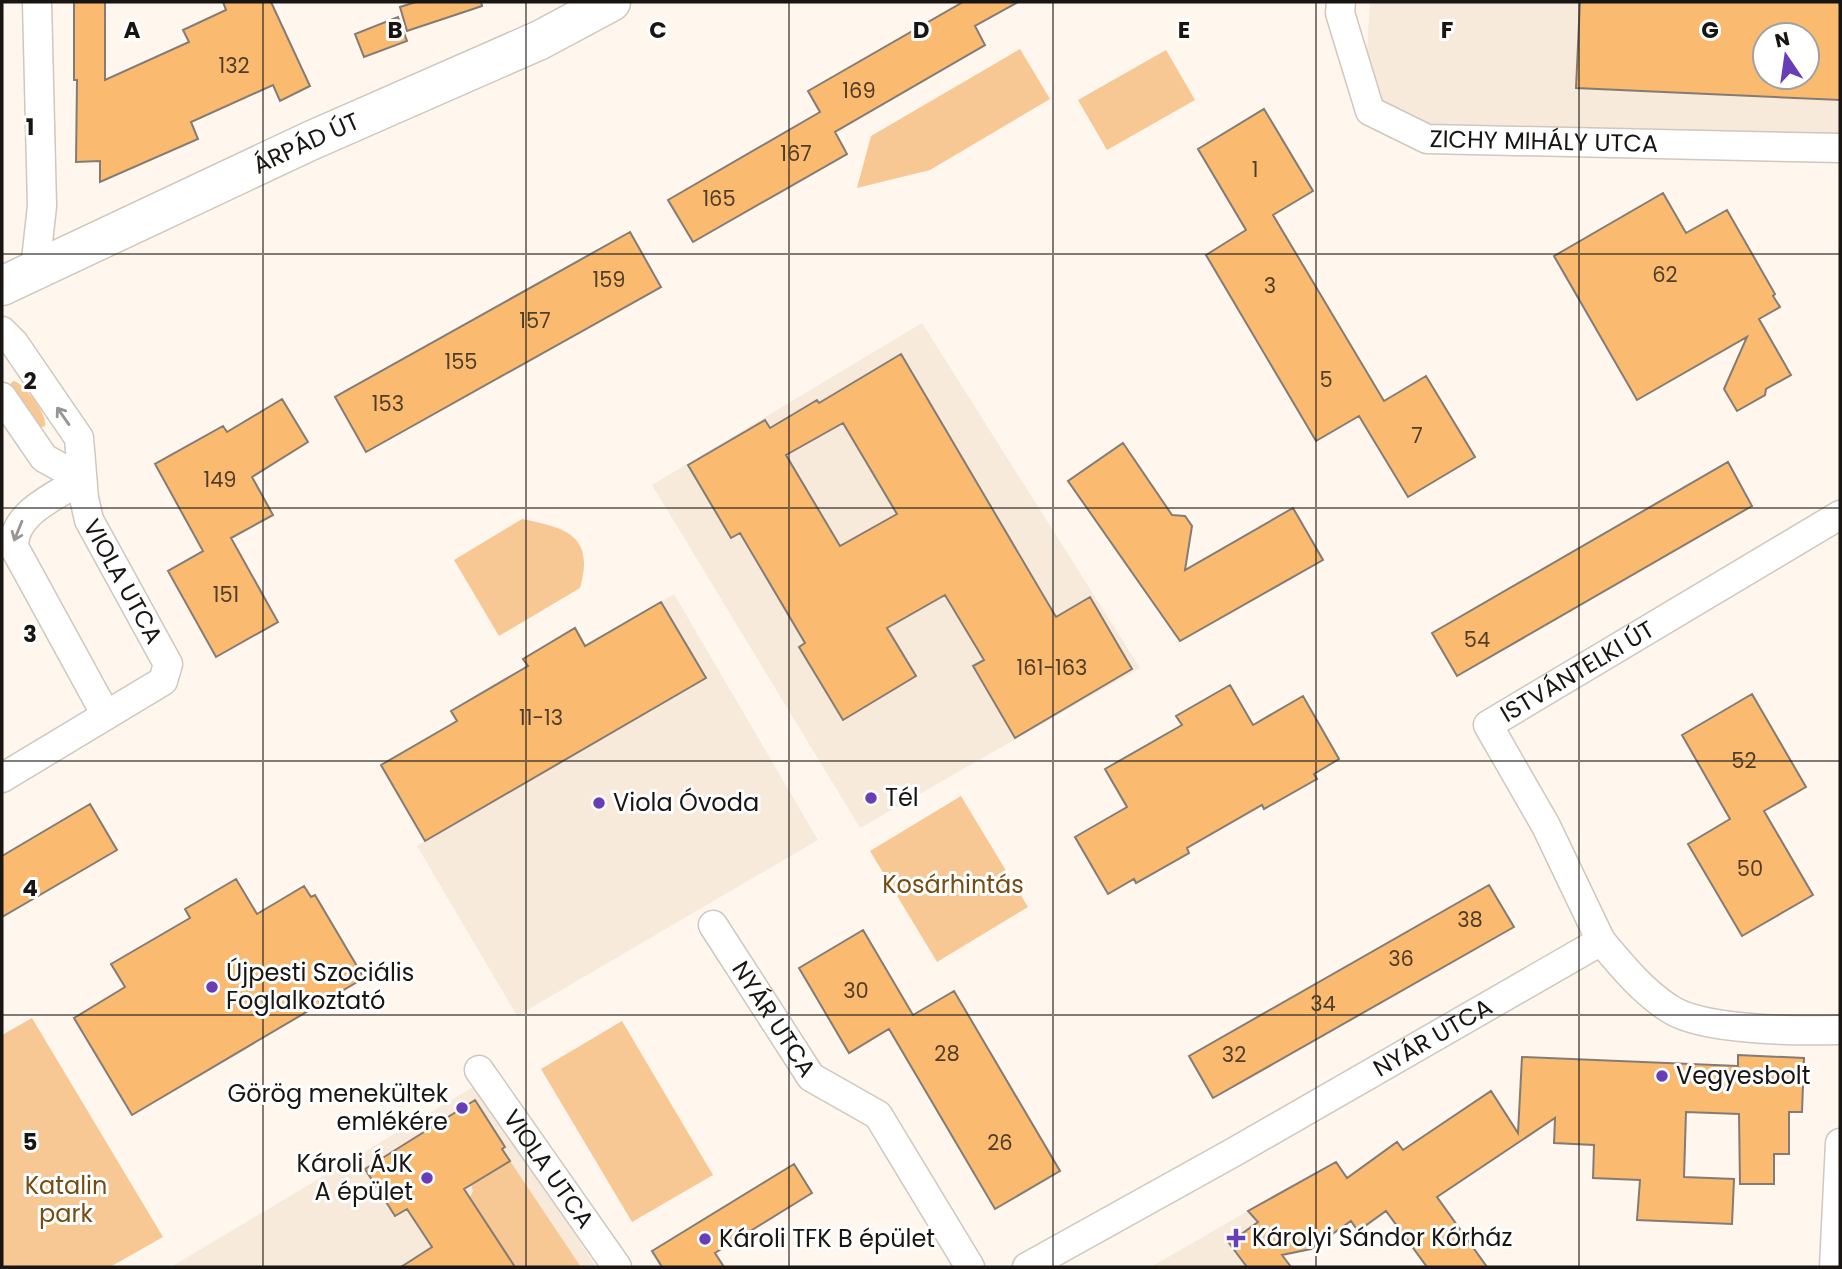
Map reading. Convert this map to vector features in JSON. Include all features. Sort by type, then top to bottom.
[{"type":"main road","name":"ÁRPÁD ÚT","points":[[2,286],[310,141],[540,40],[611,2]]},
{"type":"street","points":[[35,269],[42,206],[37,2]]},
{"type":"street","name":"ZICHY MIHÁLY UTCA","points":[[1340,2],[1340,13],[1370,111],[1427,139],[1840,148]]},
{"type":"street","name":"VIOLA UTCA","points":[[2,331],[79,438],[75,483],[89,520],[167,664],[163,681],[106,715]]},
{"type":"street","points":[[2,397],[44,458],[75,483],[21,522],[14,532],[14,547],[106,715],[2,778]]},
{"type":"street","name":"ISTVÁNTELKI ÚT","points":[[1601,941],[1546,826],[1488,724],[1840,515]]},
{"type":"street","name":"NYÁR UTCA","points":[[713,925],[811,1077],[878,1115],[970,1267]]},
{"type":"street","points":[[1601,941],[1639,986],[1672,1011],[1721,1026],[1840,1030]]},
{"type":"street","name":"NYÁR UTCA","points":[[1027,1267],[1234,1152],[1601,941]]},
{"type":"street","name":"VIOLA UTCA","points":[[479,1070],[617,1267]]},
{"type":"street","points":[[1834,1267],[1840,1143]]},
{"type":"shaded area","points":[[1370,2],[1840,2],[1840,138],[1430,125],[1378,101],[1366,67]]},
{"type":"shaded area","points":[[922,323],[1140,668],[860,828],[652,485]]},
{"type":"shaded area","name":"Viola Óvoda","points":[[674,594],[818,840],[517,1016],[417,846],[425,841],[381,765]]},
{"type":"shaded area","points":[[478,1084],[596,1267],[171,1267]]},
{"type":"shaded area","name":"Károlyi Sándor Kórház","points":[[1248,1211],[1291,1267],[1151,1267]]},
{"type":"green space","points":[[1020,49],[1050,99],[930,170],[857,188],[871,136]]},
{"type":"green space","points":[[1166,50],[1195,100],[1107,150],[1078,100]]},
{"type":"green space","points":[[13,381],[23,387],[34,400],[43,414],[45,426],[37,429],[7,388]]},
{"type":"green space","points":[[522,519],[552,526],[573,537],[580,545],[584,570],[580,588],[499,636],[454,560]]},
{"type":"green space","name":"Kosárhintás","points":[[961,796],[1028,907],[937,962],[870,851]]},
{"type":"green space","name":"Katalin park","points":[[32,1018],[163,1237],[110,1267],[2,1267],[2,1035]]},
{"type":"green space","points":[[622,1021],[713,1175],[632,1222],[541,1069]]},
{"type":"green space","points":[[510,1161],[581,1267],[515,1267],[470,1197],[473,1191],[471,1185]]},
{"type":"building","points":[[74,2],[105,2],[105,80],[189,42],[183,30],[226,10],[223,2],[271,2],[310,86],[280,101],[273,85],[191,122],[198,139],[100,182],[100,161],[76,162]]},
{"type":"building","points":[[416,2],[481,2],[482,6],[407,31],[400,7]]},
{"type":"building","points":[[963,2],[1018,2],[975,26],[985,45],[835,132],[847,154],[693,242],[668,200],[820,112],[808,91]]},
{"type":"building","points":[[1580,2],[1840,2],[1840,100],[1576,88]]},
{"type":"building","points":[[398,17],[407,41],[364,57],[355,34]]},
{"type":"building","points":[[1264,109],[1313,191],[1273,215],[1384,401],[1426,376],[1475,457],[1408,497],[1359,416],[1316,441],[1206,255],[1246,230],[1198,149]]},
{"type":"building","points":[[1663,193],[1686,233],[1727,210],[1780,307],[1759,319],[1791,375],[1766,389],[1765,395],[1737,411],[1724,389],[1747,337],[1637,400],[1554,256]]},
{"type":"building","points":[[630,232],[661,287],[366,452],[335,397]]},
{"type":"building","points":[[901,354],[1056,617],[1090,597],[1132,669],[1015,738],[973,666],[984,660],[945,595],[887,628],[916,676],[843,720],[799,647],[805,643],[740,533],[731,538],[688,465],[765,420],[770,428],[817,400],[819,403]],"holes":[[[843,423],[897,514],[840,546],[786,455]]]},
{"type":"building","points":[[282,399],[308,442],[252,477],[273,515],[231,538],[278,622],[216,657],[168,571],[203,551],[155,464],[223,426],[227,432]]},
{"type":"building","points":[[1123,443],[1172,515],[1185,516],[1192,526],[1185,570],[1293,508],[1323,560],[1180,641],[1068,481]]},
{"type":"building","points":[[1728,462],[1752,506],[1457,676],[1432,633]]},
{"type":"building","points":[[661,602],[706,678],[425,841],[381,765],[457,721],[451,711],[528,666],[523,659],[575,628],[585,646]]},
{"type":"building","points":[[1230,685],[1253,725],[1303,696],[1339,759],[1314,774],[1317,779],[1264,809],[1262,805],[1187,848],[1189,853],[1136,883],[1134,879],[1108,894],[1075,837],[1127,807],[1105,769],[1182,725],[1176,716]]},
{"type":"building","points":[[1752,694],[1806,787],[1764,811],[1813,895],[1742,936],[1688,844],[1730,819],[1682,735]]},
{"type":"building","points":[[90,804],[117,850],[2,917],[2,856]]},
{"type":"building","name":"Újpesti Szociális Foglalkoztató","points":[[236,879],[257,914],[304,886],[311,897],[315,895],[364,978],[132,1115],[74,1018],[125,987],[111,964],[190,918],[185,909]]},
{"type":"building","points":[[1489,885],[1514,927],[1213,1098],[1189,1056]]},
{"type":"building","points":[[863,930],[913,1015],[954,991],[1060,1171],[995,1209],[889,1029],[849,1053],[799,968]]},
{"type":"building","points":[[1738,1055],[1804,1058],[1802,1112],[1789,1112],[1789,1154],[1774,1154],[1774,1184],[1740,1184],[1739,1114],[1686,1112],[1684,1177],[1734,1179],[1732,1224],[1637,1220],[1640,1180],[1593,1178],[1594,1145],[1554,1143],[1555,1118],[1437,1197],[1487,1267],[1427,1267],[1386,1211],[1358,1231],[1351,1221],[1311,1249],[1282,1255],[1291,1267],[1247,1267],[1229,1243],[1258,1222],[1248,1211],[1336,1162],[1347,1178],[1397,1142],[1403,1150],[1491,1091],[1518,1133],[1522,1057],[1738,1066]]},
{"type":"building","name":"Károli ÁJK A épület","points":[[475,1100],[505,1147],[502,1149],[510,1161],[464,1189],[515,1267],[401,1267],[432,1247],[407,1209],[395,1216],[365,1169]]},
{"type":"building","name":"Károli TFK B épület","points":[[794,1164],[812,1193],[715,1253],[724,1267],[662,1267],[652,1251]]},
{"type":"place","name":"Tél","points":[[871,798]]},
{"type":"place","name":"Viola Óvoda","points":[[599,803]]},
{"type":"place","name":"Újpesti Szociális Foglalkoztató","points":[[212,987]]},
{"type":"place","name":"Vegyesbolt","points":[[1662,1076]]},
{"type":"place","name":"Görög menekültek emlékére","points":[[462,1108]]},
{"type":"place","name":"Károli ÁJK A épület","points":[[427,1178]]},
{"type":"place","name":"Károlyi Sándor Kórház","points":[[1236,1238]]},
{"type":"place","name":"Károli TFK B épület","points":[[705,1239]]}]
